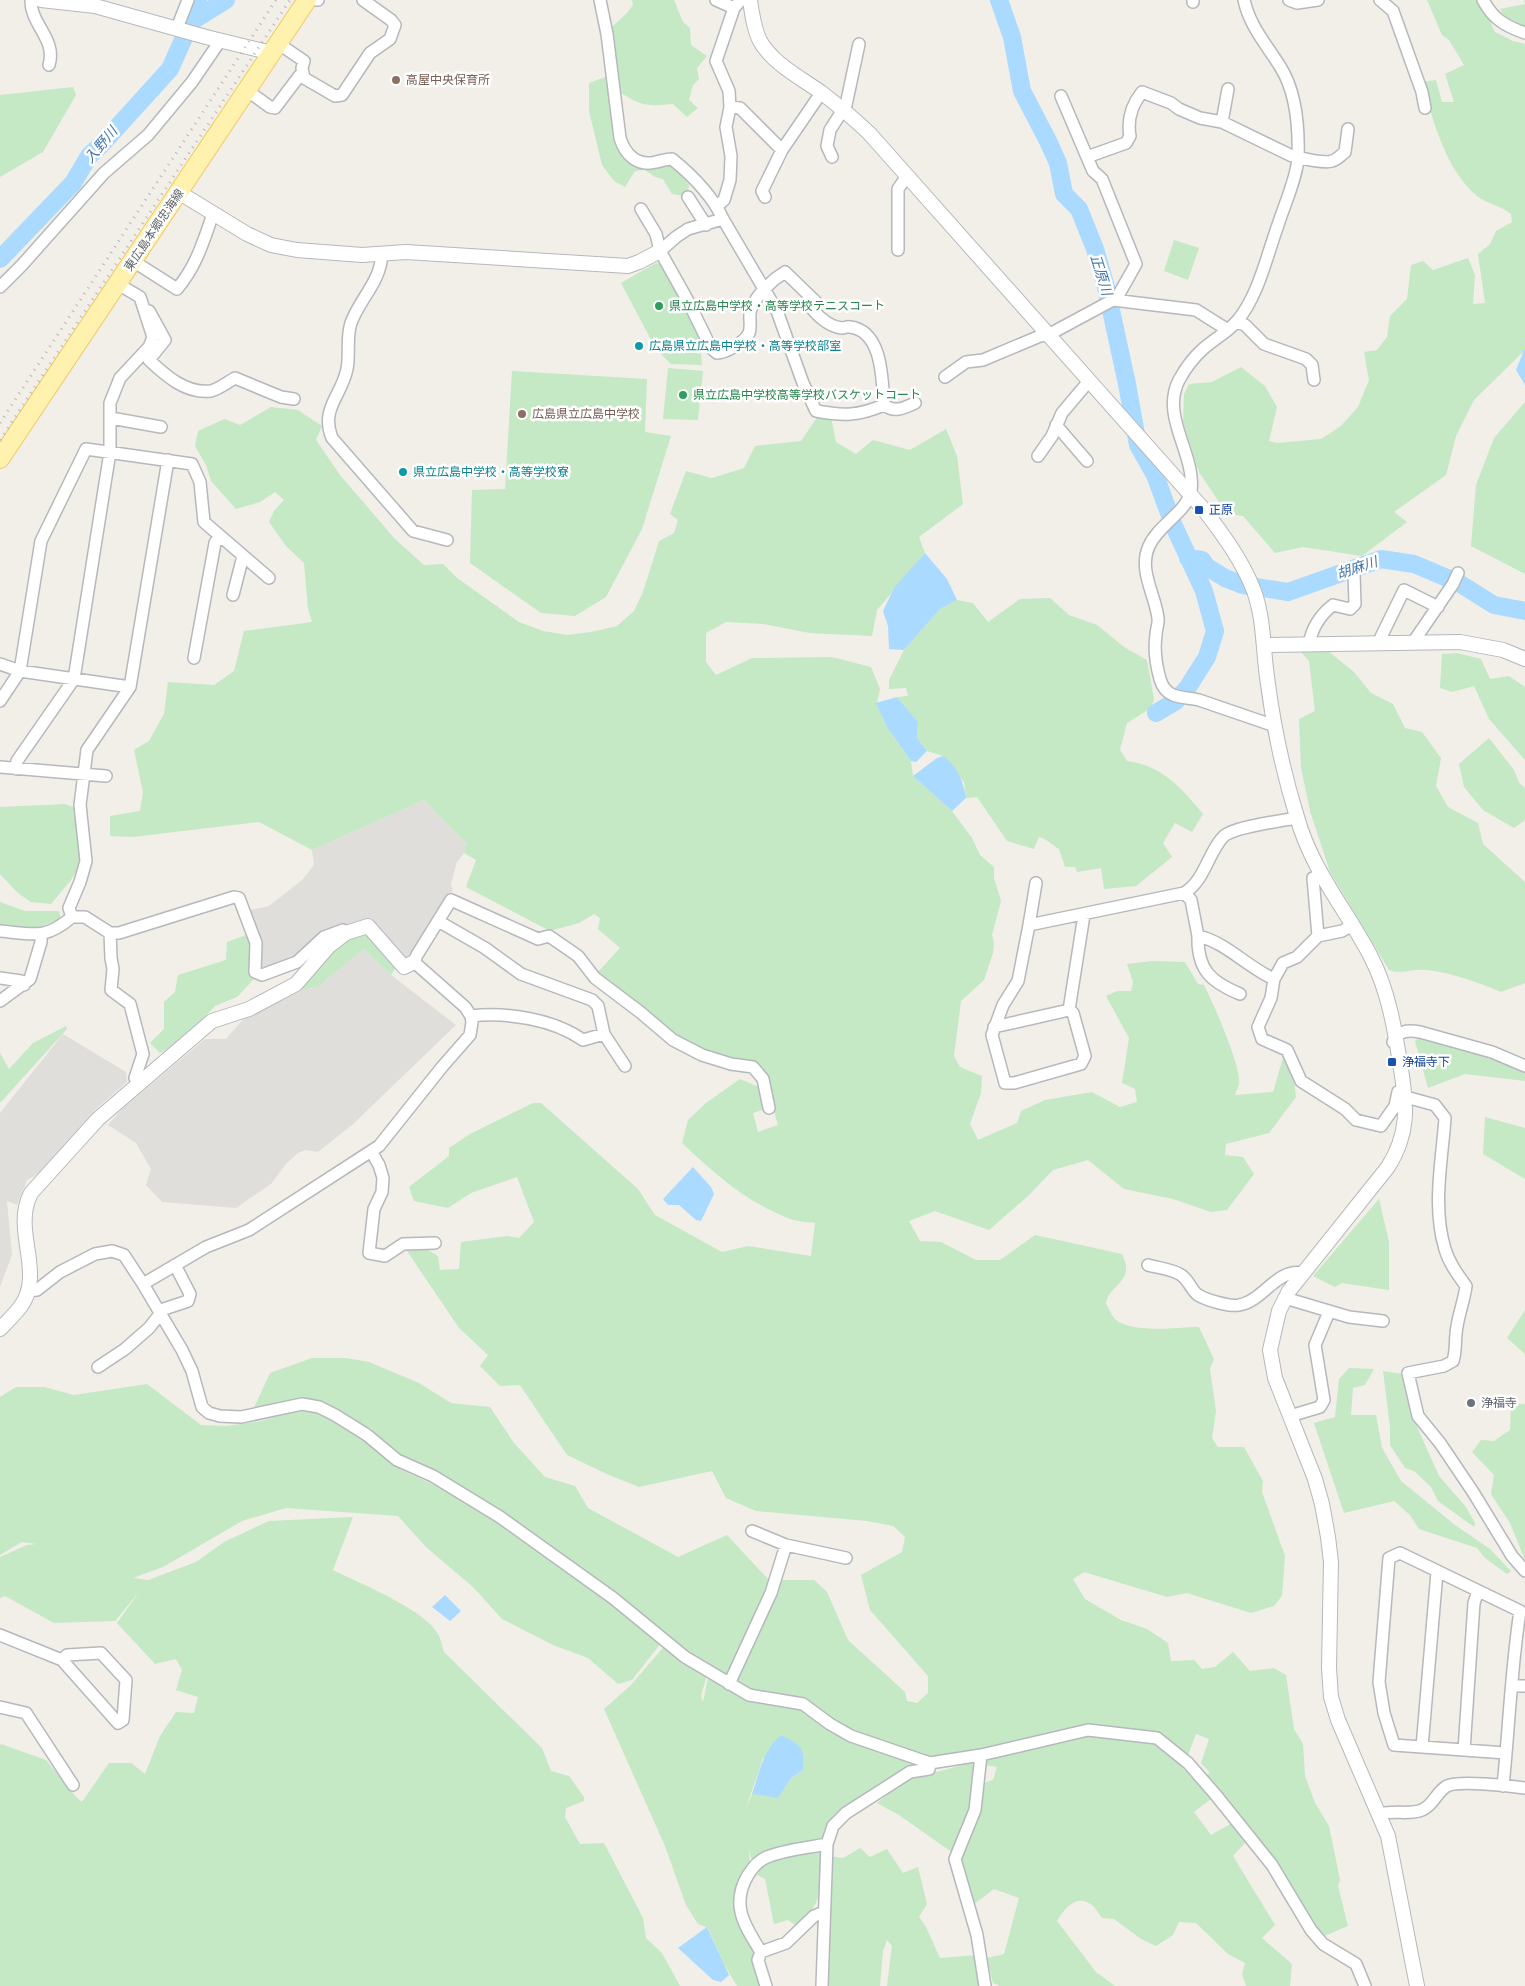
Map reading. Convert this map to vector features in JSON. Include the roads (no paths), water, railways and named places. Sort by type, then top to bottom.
[{"type":"main road","name":"東広島本郷忠海線","points":[[0,459],[180,193],[307,0]]},
{"type":"street","points":[[31,0],[31,10],[47,38],[52,56],[49,65]]},
{"type":"street","points":[[41,0],[96,6],[220,41],[275,48],[304,61],[304,78],[335,96],[342,95],[370,54],[390,39],[395,25],[363,0]]},
{"type":"street","points":[[178,28],[188,0]]},
{"type":"street","points":[[600,0],[607,34],[620,138],[624,150],[637,162],[654,163],[672,159],[696,180],[717,206],[777,310],[816,411],[846,416],[866,412],[884,405]]},
{"type":"street","points":[[716,0],[737,4],[716,61],[729,91],[730,107],[726,127],[731,156],[730,180],[724,200],[717,206]]},
{"type":"street","points":[[750,0],[759,40],[767,52],[844,110],[869,133],[1190,494],[1226,538],[1249,579],[1254,593],[1284,770],[1303,837],[1320,875],[1370,957],[1385,990],[1396,1035],[1405,1128],[1396,1154],[1388,1167],[1302,1273],[1285,1298],[1275,1323],[1270,1350],[1275,1378],[1315,1479],[1328,1537],[1331,1562],[1328,1668],[1331,1697],[1338,1720],[1388,1836],[1416,1986]]},
{"type":"street","points":[[1244,0],[1253,28],[1283,70],[1290,86],[1296,106],[1298,157],[1286,200],[1254,291],[1245,310],[1237,322],[1203,349],[1193,360],[1178,383],[1175,394],[1177,428],[1190,468],[1192,480],[1190,494],[1186,504],[1157,534],[1149,546],[1146,570],[1159,620],[1156,634],[1156,654],[1160,680],[1167,691],[1174,696],[1196,699],[1269,724],[1275,722]]},
{"type":"street","points":[[1289,0],[1297,3],[1318,0]]},
{"type":"street","points":[[1380,0],[1393,11],[1422,92],[1425,108]]},
{"type":"street","points":[[1483,0],[1488,10],[1497,20],[1507,27],[1525,33]]},
{"type":"street","points":[[0,287],[104,173],[148,135],[192,82],[220,41]]},
{"type":"street","points":[[832,157],[827,146],[830,130],[844,110],[859,44]]},
{"type":"street","points":[[248,90],[270,107],[275,108],[303,73]]},
{"type":"street","points":[[1222,122],[1228,89]]},
{"type":"street","points":[[1086,157],[1126,142],[1130,136],[1128,122],[1137,98],[1142,92],[1171,103],[1179,109],[1200,118],[1222,122],[1292,156],[1330,162],[1335,160],[1346,152],[1348,129]]},
{"type":"street","points":[[766,196],[762,191],[782,150],[821,93]]},
{"type":"street","points":[[1062,96],[1092,172],[1102,178],[1136,264],[1119,294],[1119,300]]},
{"type":"street","points":[[730,107],[740,108],[782,150]]},
{"type":"street","points":[[898,250],[898,189],[907,176]]},
{"type":"street","points":[[180,193],[213,214],[270,245],[297,250],[362,255],[406,252],[628,266],[660,251],[688,229],[723,219]]},
{"type":"street","points":[[688,197],[706,225]]},
{"type":"street","points":[[642,209],[656,234],[660,251],[688,301],[711,348],[717,353],[725,353],[746,338],[750,332],[751,309],[768,283],[785,272],[816,302],[813,310],[820,318],[833,325],[842,328],[850,327],[868,334],[875,346],[881,373],[884,405]]},
{"type":"street","points":[[133,261],[177,289],[198,259],[213,214]]},
{"type":"street","points":[[382,253],[382,268],[350,324],[347,370],[328,417],[328,427],[332,438],[413,532],[447,540]]},
{"type":"street","points":[[118,284],[140,297],[151,319],[165,340],[149,360],[167,377],[194,390],[213,390],[235,378],[281,397],[294,399]]},
{"type":"street","points":[[945,377],[966,362],[983,360],[1040,336],[1048,335],[1113,300],[1196,310],[1224,327],[1226,331]]},
{"type":"street","points":[[16,768],[17,761],[74,678],[110,452],[110,403],[120,378],[149,347],[153,338],[151,319]]},
{"type":"street","points":[[1237,322],[1244,325],[1264,344],[1306,359],[1312,365],[1314,380]]},
{"type":"street","points":[[1038,456],[1052,436],[1062,413],[1089,381]]},
{"type":"street","points":[[884,405],[888,408],[900,410],[915,403]]},
{"type":"street","points":[[111,418],[161,427]]},
{"type":"street","points":[[1056,425],[1087,460]]},
{"type":"street","points":[[0,701],[20,671],[41,541],[86,449],[192,464],[200,482],[204,522],[269,578]]},
{"type":"street","points":[[72,916],[69,908],[80,882],[86,861],[80,805],[87,750],[130,687],[168,460]]},
{"type":"street","points":[[194,658],[215,543],[220,536]]},
{"type":"street","points":[[233,595],[243,556]]},
{"type":"street","points":[[1416,643],[1416,638],[1453,584],[1458,573]]},
{"type":"street","points":[[1309,644],[1312,632],[1325,611],[1333,605],[1350,609],[1355,604],[1354,574]]},
{"type":"street","points":[[1380,643],[1381,637],[1404,590],[1438,607]]},
{"type":"street","points":[[1264,644],[1460,642],[1503,650],[1525,659]]},
{"type":"street","points":[[0,664],[20,671],[130,687]]},
{"type":"street","points":[[0,767],[106,776]]},
{"type":"street","points":[[1029,925],[1184,893],[1190,890],[1223,836],[1233,830],[1297,818]]},
{"type":"street","points":[[1318,936],[1313,878],[1320,875]]},
{"type":"street","points":[[1036,883],[1018,981],[1003,1004],[994,1026],[993,1044],[1005,1083],[1014,1083],[1081,1064],[1085,1056],[1073,1013],[1069,1010]]},
{"type":"street","points":[[1184,893],[1191,900],[1198,936],[1198,954],[1211,977],[1220,986],[1240,994]]},
{"type":"street","points":[[0,931],[41,935],[60,927],[72,916],[85,917],[110,933],[118,934],[234,897],[239,898],[256,943],[255,972],[262,975],[297,962],[324,937],[343,930],[346,933]]},
{"type":"street","points":[[0,1329],[22,1305],[27,1291],[30,1270],[25,1232],[26,1208],[31,1193],[98,1119],[212,1021],[249,1009],[296,984],[329,946],[346,933],[368,926],[404,967],[414,962],[416,955],[452,900],[538,939],[549,936],[578,956],[595,978],[673,1040],[702,1055],[731,1064],[753,1067],[763,1079],[770,1108]]},
{"type":"street","points":[[1069,1010],[1084,915]]},
{"type":"street","points":[[438,921],[485,948],[522,974],[592,1000],[598,1006],[604,1034],[625,1066]]},
{"type":"street","points":[[1351,926],[1342,931],[1318,936],[1297,957],[1283,963],[1274,978],[1271,998],[1258,1026],[1262,1039],[1287,1050],[1301,1082],[1344,1109],[1356,1120],[1381,1126],[1402,1095]]},
{"type":"street","points":[[110,933],[113,969],[111,990],[130,1004],[143,1054],[135,1078],[139,1084]]},
{"type":"street","points":[[0,1001],[30,979],[41,942],[41,935]]},
{"type":"street","points":[[1198,936],[1211,939],[1260,973],[1274,978]]},
{"type":"street","points":[[143,1284],[206,1247],[249,1230],[379,1146],[442,1066],[470,1035],[471,1016],[458,999],[414,962]]},
{"type":"street","points":[[0,978],[21,981],[24,985]]},
{"type":"street","points":[[994,1026],[1069,1010]]},
{"type":"street","points":[[471,1016],[488,1014],[531,1020],[571,1032],[582,1040],[604,1034]]},
{"type":"street","points":[[1396,1035],[1407,1030],[1420,1032],[1492,1052],[1525,1066]]},
{"type":"street","points":[[1402,1095],[1435,1105],[1446,1118],[1438,1212],[1444,1249],[1451,1265],[1466,1286],[1456,1333],[1456,1351],[1453,1361],[1444,1366],[1408,1373],[1418,1416],[1440,1443],[1473,1492],[1512,1556],[1525,1571]]},
{"type":"street","points":[[371,1151],[379,1165],[383,1178],[382,1192],[374,1209],[369,1253],[385,1256],[403,1244],[435,1243]]},
{"type":"street","points":[[27,1291],[37,1290],[60,1272],[95,1254],[112,1251],[124,1255],[161,1314],[192,1371],[202,1407],[209,1413],[220,1416],[241,1417],[302,1404],[319,1407],[335,1415],[367,1435],[396,1460],[433,1476],[500,1517],[613,1598],[684,1657],[749,1695],[803,1704],[830,1724],[851,1736],[930,1763],[981,1755],[1088,1730],[1157,1738],[1188,1763],[1215,1794],[1272,1865],[1311,1930],[1323,1944],[1356,1964],[1365,1986]]},
{"type":"street","points":[[98,1367],[125,1349],[149,1328],[164,1309],[188,1301],[190,1294],[175,1265]]},
{"type":"street","points":[[1148,1266],[1179,1273],[1187,1279],[1198,1294],[1231,1305],[1249,1302],[1284,1276],[1294,1272],[1302,1273]]},
{"type":"street","points":[[1285,1298],[1349,1318],[1383,1321]]},
{"type":"street","points":[[1290,1416],[1320,1407],[1324,1400],[1315,1345],[1329,1312]]},
{"type":"street","points":[[752,1530],[786,1545],[846,1558]]},
{"type":"street","points":[[729,1684],[771,1592],[786,1545]]},
{"type":"street","points":[[1506,1753],[1394,1745],[1384,1713],[1379,1682],[1389,1558],[1400,1553],[1520,1611]]},
{"type":"street","points":[[1422,1747],[1437,1572]]},
{"type":"street","points":[[1464,1750],[1474,1603],[1478,1591]]},
{"type":"street","points":[[1503,1786],[1512,1686],[1521,1631],[1520,1611],[1525,1599]]},
{"type":"street","points":[[0,1635],[62,1660],[118,1723],[122,1720],[126,1680],[101,1653],[67,1655],[62,1660]]},
{"type":"street","points":[[1512,1686],[1525,1686]]},
{"type":"street","points":[[0,1707],[26,1713],[73,1785]]},
{"type":"street","points":[[981,1755],[975,1810],[955,1858],[977,1935],[985,1986]]},
{"type":"street","points":[[822,1986],[827,1844],[833,1826],[846,1813],[910,1772],[929,1769],[930,1763]]},
{"type":"street","points":[[1380,1814],[1386,1812],[1421,1811],[1430,1805],[1438,1792],[1450,1785],[1525,1788]]},
{"type":"street","points":[[761,1952],[744,1923],[739,1901],[742,1886],[753,1867],[765,1857],[799,1847],[827,1844]]},
{"type":"street","points":[[766,1986],[758,1960],[761,1952],[786,1943],[814,1916],[824,1912]]},
{"type":"water","points":[[1525,350],[1525,385],[1516,370]]},
{"type":"water","points":[[925,553],[947,579],[957,600],[940,609],[904,650],[889,649],[888,626],[883,611],[894,588]]},
{"type":"water","points":[[897,697],[918,722],[917,738],[927,751],[916,762],[911,761],[887,727],[876,703]]},
{"type":"water","points":[[943,756],[959,774],[966,798],[952,811],[913,776],[937,758]]},
{"type":"water","points":[[693,1167],[711,1187],[714,1194],[701,1221],[696,1220],[679,1205],[668,1205],[663,1199]]},
{"type":"water","points":[[445,1595],[461,1611],[450,1621],[432,1607]]},
{"type":"water","points":[[781,1735],[797,1744],[802,1751],[803,1770],[790,1779],[778,1798],[752,1794],[766,1755]]},
{"type":"water","points":[[707,1927],[729,1975],[721,1982],[713,1980],[678,1948]]},
{"type":"waterway","name":"入野川","points":[[0,259],[73,183],[89,156],[170,69],[191,22],[198,0]]},
{"type":"waterway","points":[[191,22],[226,0]]},
{"type":"waterway","name":"正原川","points":[[999,0],[1012,37],[1022,91],[1058,163],[1064,194],[1079,209],[1095,249],[1106,287],[1138,445],[1155,475],[1173,524],[1204,591],[1215,631],[1207,657],[1188,687],[1176,701],[1156,713]]},
{"type":"waterway","name":"胡麻川","points":[[1188,558],[1202,560],[1207,567],[1225,578],[1243,585],[1288,592],[1381,559],[1414,564],[1459,583],[1494,605],[1525,611]]},
{"type":"railway","points":[[0,423],[276,0]]},
{"type":"railway","points":[[0,440],[290,0]]},
{"type":"place","name":"高屋中央保育所","points":[[396,80]]},
{"type":"place","name":"県立広島中学校・高等学校テニスコート","points":[[659,306]]},
{"type":"place","name":"広島県立広島中学校・高等学校部室","points":[[639,346]]},
{"type":"place","name":"県立広島中学校高等学校バスケットコート","points":[[683,395]]},
{"type":"place","name":"広島県立広島中学校","points":[[522,414]]},
{"type":"place","name":"県立広島中学校・高等学校寮","points":[[403,472]]},
{"type":"place","name":"正原","points":[[1199,510]]},
{"type":"place","name":"浄福寺下","points":[[1392,1062]]},
{"type":"place","name":"浄福寺","points":[[1471,1403]]}]
